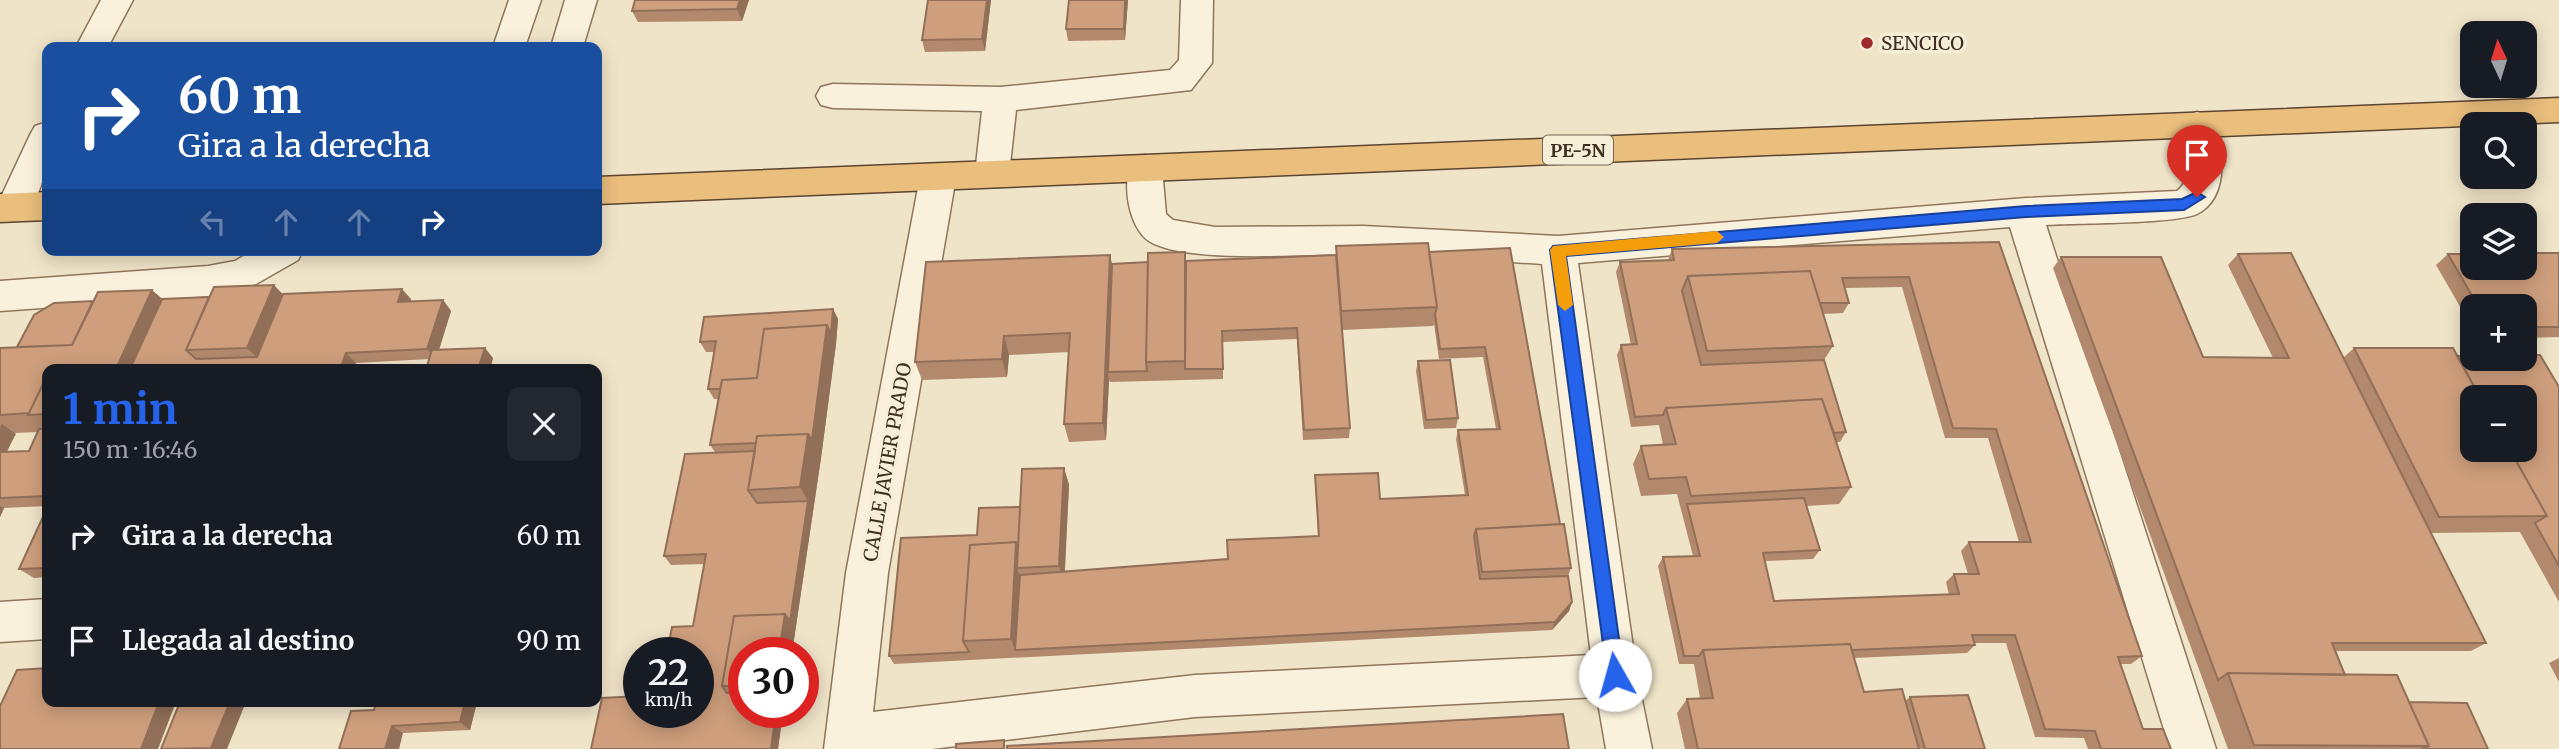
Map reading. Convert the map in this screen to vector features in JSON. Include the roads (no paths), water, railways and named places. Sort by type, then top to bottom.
[{"type":"highway","name":"PE-5N","points":[[602,191],[2559,110]]},
{"type":"street","points":[[95,42],[117,0]]},
{"type":"street","points":[[511,42],[525,0]]},
{"type":"street","points":[[568,42],[581,0]]},
{"type":"street","points":[[833,96],[1000,99],[1179,81],[1195,63],[1197,0]]},
{"type":"street","points":[[992,174],[1000,99]]},
{"type":"street","points":[[1144,168],[1149,220],[1163,232],[1214,241],[1363,240],[1558,250],[2026,212],[2184,204],[2197,197],[2206,179],[2197,125]]},
{"type":"street","points":[[20,207],[42,148]]},
{"type":"street","name":"CALLE JAVIER PRADO","points":[[848,743],[867,573],[938,177]]},
{"type":"street","points":[[2026,212],[2028,233],[2193,749]]},
{"type":"street","points":[[1558,250],[1615,675],[1629,749]]},
{"type":"street","points":[[3,303],[208,281],[243,274],[274,256]]},
{"type":"street","points":[[0,622],[42,619]]},
{"type":"street","points":[[848,743],[1195,696],[1615,675]]},
{"type":"place","name":"SENCICO","points":[[1867,43]]}]
